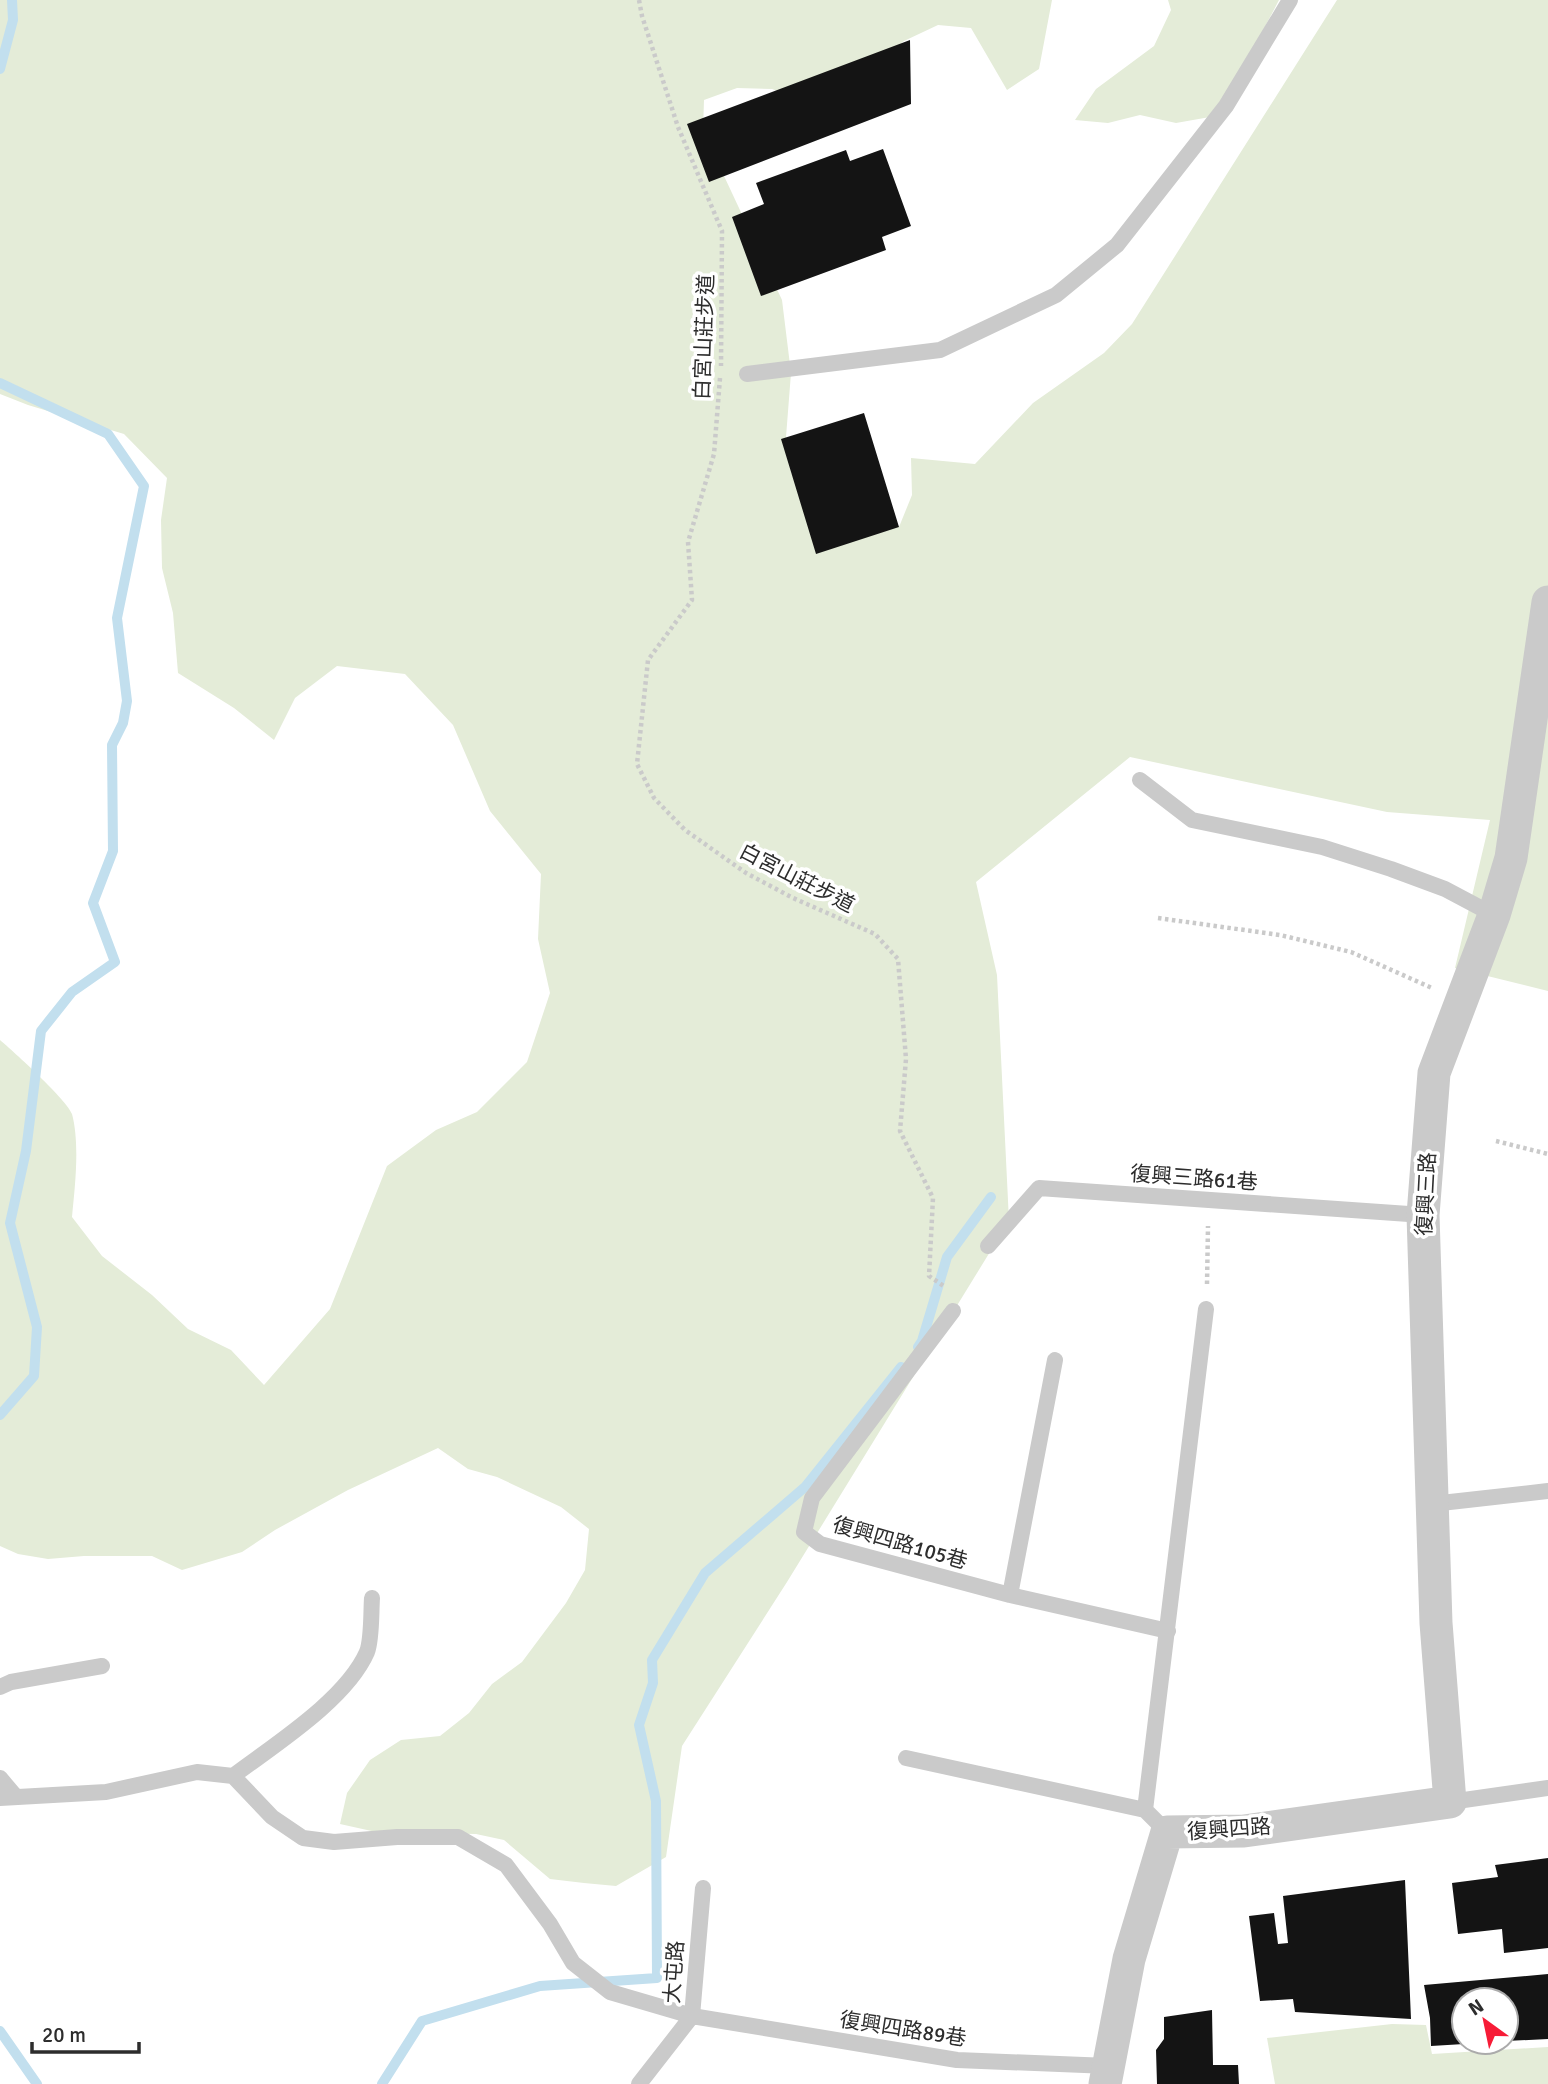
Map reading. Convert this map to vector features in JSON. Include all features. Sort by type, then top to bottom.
[{"type":"street","name":"復興三路","points":[[1450,1802],[1436,1623],[1423,1215],[1434,1073],[1494,915],[1511,858],[1548,602]]},
{"type":"street","name":"復興四路","points":[[1107,2075],[1156,1821],[1244,1831],[1450,1802]]},
{"type":"lane","points":[[747,374],[940,350],[1056,295],[1117,245],[1226,106],[1290,0]]},
{"type":"lane","points":[[1140,780],[1192,820],[1322,848],[1391,869],[1445,889],[1494,915]]},
{"type":"lane","name":"復興三路61巷","points":[[988,1245],[1039,1188],[1423,1215]]},
{"type":"lane","name":"復興四路","points":[[1156,1821],[1168,1631],[1206,1309]]},
{"type":"lane","name":"復興四路105巷","points":[[953,1311],[812,1498],[804,1532],[820,1544],[1010,1595],[1168,1631]]},
{"type":"lane","points":[[1010,1595],[1055,1360]]},
{"type":"lane","points":[[1432,1504],[1548,1491]]},
{"type":"lane","points":[[0,1778],[8,1797],[106,1792],[197,1773],[233,1776],[301,1726],[342,1689],[368,1651],[372,1598]]},
{"type":"lane","points":[[0,1687],[12,1682],[102,1666]]},
{"type":"lane","points":[[906,1758],[1156,1821]]},
{"type":"lane","name":"復興四路89巷","points":[[233,1776],[272,1816],[303,1838],[334,1842],[397,1837],[458,1837],[506,1865],[550,1924],[573,1964],[610,1992],[692,2016],[957,2060],[1107,2075]]},
{"type":"lane","name":"復興四路","points":[[1450,1802],[1548,1788]]},
{"type":"lane","name":"大屯路","points":[[639,2084],[692,2016],[703,1888]]},
{"type":"path","name":"白宮山莊步道","points":[[639,0],[677,127],[722,231],[721,362],[714,454],[688,542],[692,600],[648,660],[637,764],[654,798],[685,830],[746,873],[793,898],[875,934],[898,959],[906,1059],[900,1130],[933,1198],[929,1276],[946,1288],[953,1311]]},
{"type":"path","points":[[1157,918],[1280,935],[1351,952],[1462,1000]]},
{"type":"path","points":[[1496,1141],[1548,1154]]},
{"type":"path","points":[[1206,1309],[1209,1201]]},
{"type":"green space","points":[[0,0],[1052,0],[1039,69],[1007,90],[971,28],[938,25],[904,41],[877,62],[799,99],[772,89],[737,88],[704,100],[703,131],[782,300],[791,373],[786,437],[791,472],[803,501],[899,527],[912,495],[911,458],[975,464],[1033,403],[1104,353],[1132,324],[1337,0],[1548,0],[1548,991],[1455,968],[1490,820],[1387,812],[1130,757],[976,882],[997,975],[1009,1221],[787,1582],[682,1746],[666,1857],[616,1886],[550,1879],[504,1840],[476,1834],[376,1832],[340,1824],[347,1793],[370,1760],[401,1740],[440,1736],[469,1713],[492,1684],[522,1662],[566,1603],[585,1570],[589,1529],[561,1507],[497,1477],[468,1469],[438,1448],[348,1490],[275,1530],[242,1552],[182,1570],[152,1556],[48,1559],[18,1554],[0,1546],[0,1040],[51,1088],[72,1114],[76,1152],[72,1217],[102,1256],[152,1295],[188,1329],[231,1350],[264,1385],[330,1309],[387,1166],[436,1130],[477,1112],[527,1062],[550,993],[538,939],[541,874],[490,811],[453,725],[405,674],[337,666],[295,698],[274,740],[234,708],[178,673],[173,613],[162,568],[161,520],[167,478],[124,434],[0,394]]},
{"type":"green space","points":[[1168,0],[1279,0],[1248,59],[1210,117],[1176,123],[1140,115],[1108,123],[1075,120],[1096,89],[1154,46],[1171,10]]},
{"type":"green space","points":[[1392,2024],[1426,2025],[1432,2054],[1520,2056],[1520,2049],[1548,2047],[1548,2084],[1275,2084],[1267,2038]]},
{"type":"building","points":[[910,40],[911,104],[709,182],[687,124]]},
{"type":"building","points":[[883,149],[911,226],[882,237],[886,250],[761,296],[732,217],[764,204],[756,183],[846,150],[850,161]]},
{"type":"building","points":[[864,413],[899,527],[816,554],[781,439]]},
{"type":"building","points":[[1548,1858],[1548,1948],[1504,1953],[1502,1929],[1458,1934],[1452,1883],[1498,1877],[1495,1865]]},
{"type":"building","points":[[1405,1880],[1411,2019],[1295,2012],[1293,1999],[1260,2001],[1249,1916],[1274,1913],[1278,1944],[1288,1943],[1283,1896]]},
{"type":"building","points":[[1548,1974],[1548,2039],[1520,2040],[1520,1986],[1450,1986],[1450,2045],[1431,2046],[1430,2018],[1424,1985]]},
{"type":"building","points":[[1212,2010],[1213,2065],[1238,2065],[1239,2084],[1157,2084],[1156,2050],[1164,2039],[1164,2017]]},
{"type":"waterway","points":[[0,69],[13,20],[12,0]]},
{"type":"waterway","points":[[0,383],[108,434],[144,486],[117,618],[127,701],[123,723],[112,745],[113,851],[93,903],[115,962],[72,992],[41,1031],[26,1151],[10,1223],[37,1327],[34,1376],[0,1415]]},
{"type":"waterway","points":[[918,1347],[947,1257],[991,1197]]},
{"type":"waterway","points":[[382,2084],[422,2021],[540,1986],[657,1978],[656,1801],[639,1725],[653,1683],[652,1660],[705,1573],[805,1487],[901,1367]]},
{"type":"waterway","points":[[0,2031],[37,2084]]}]
